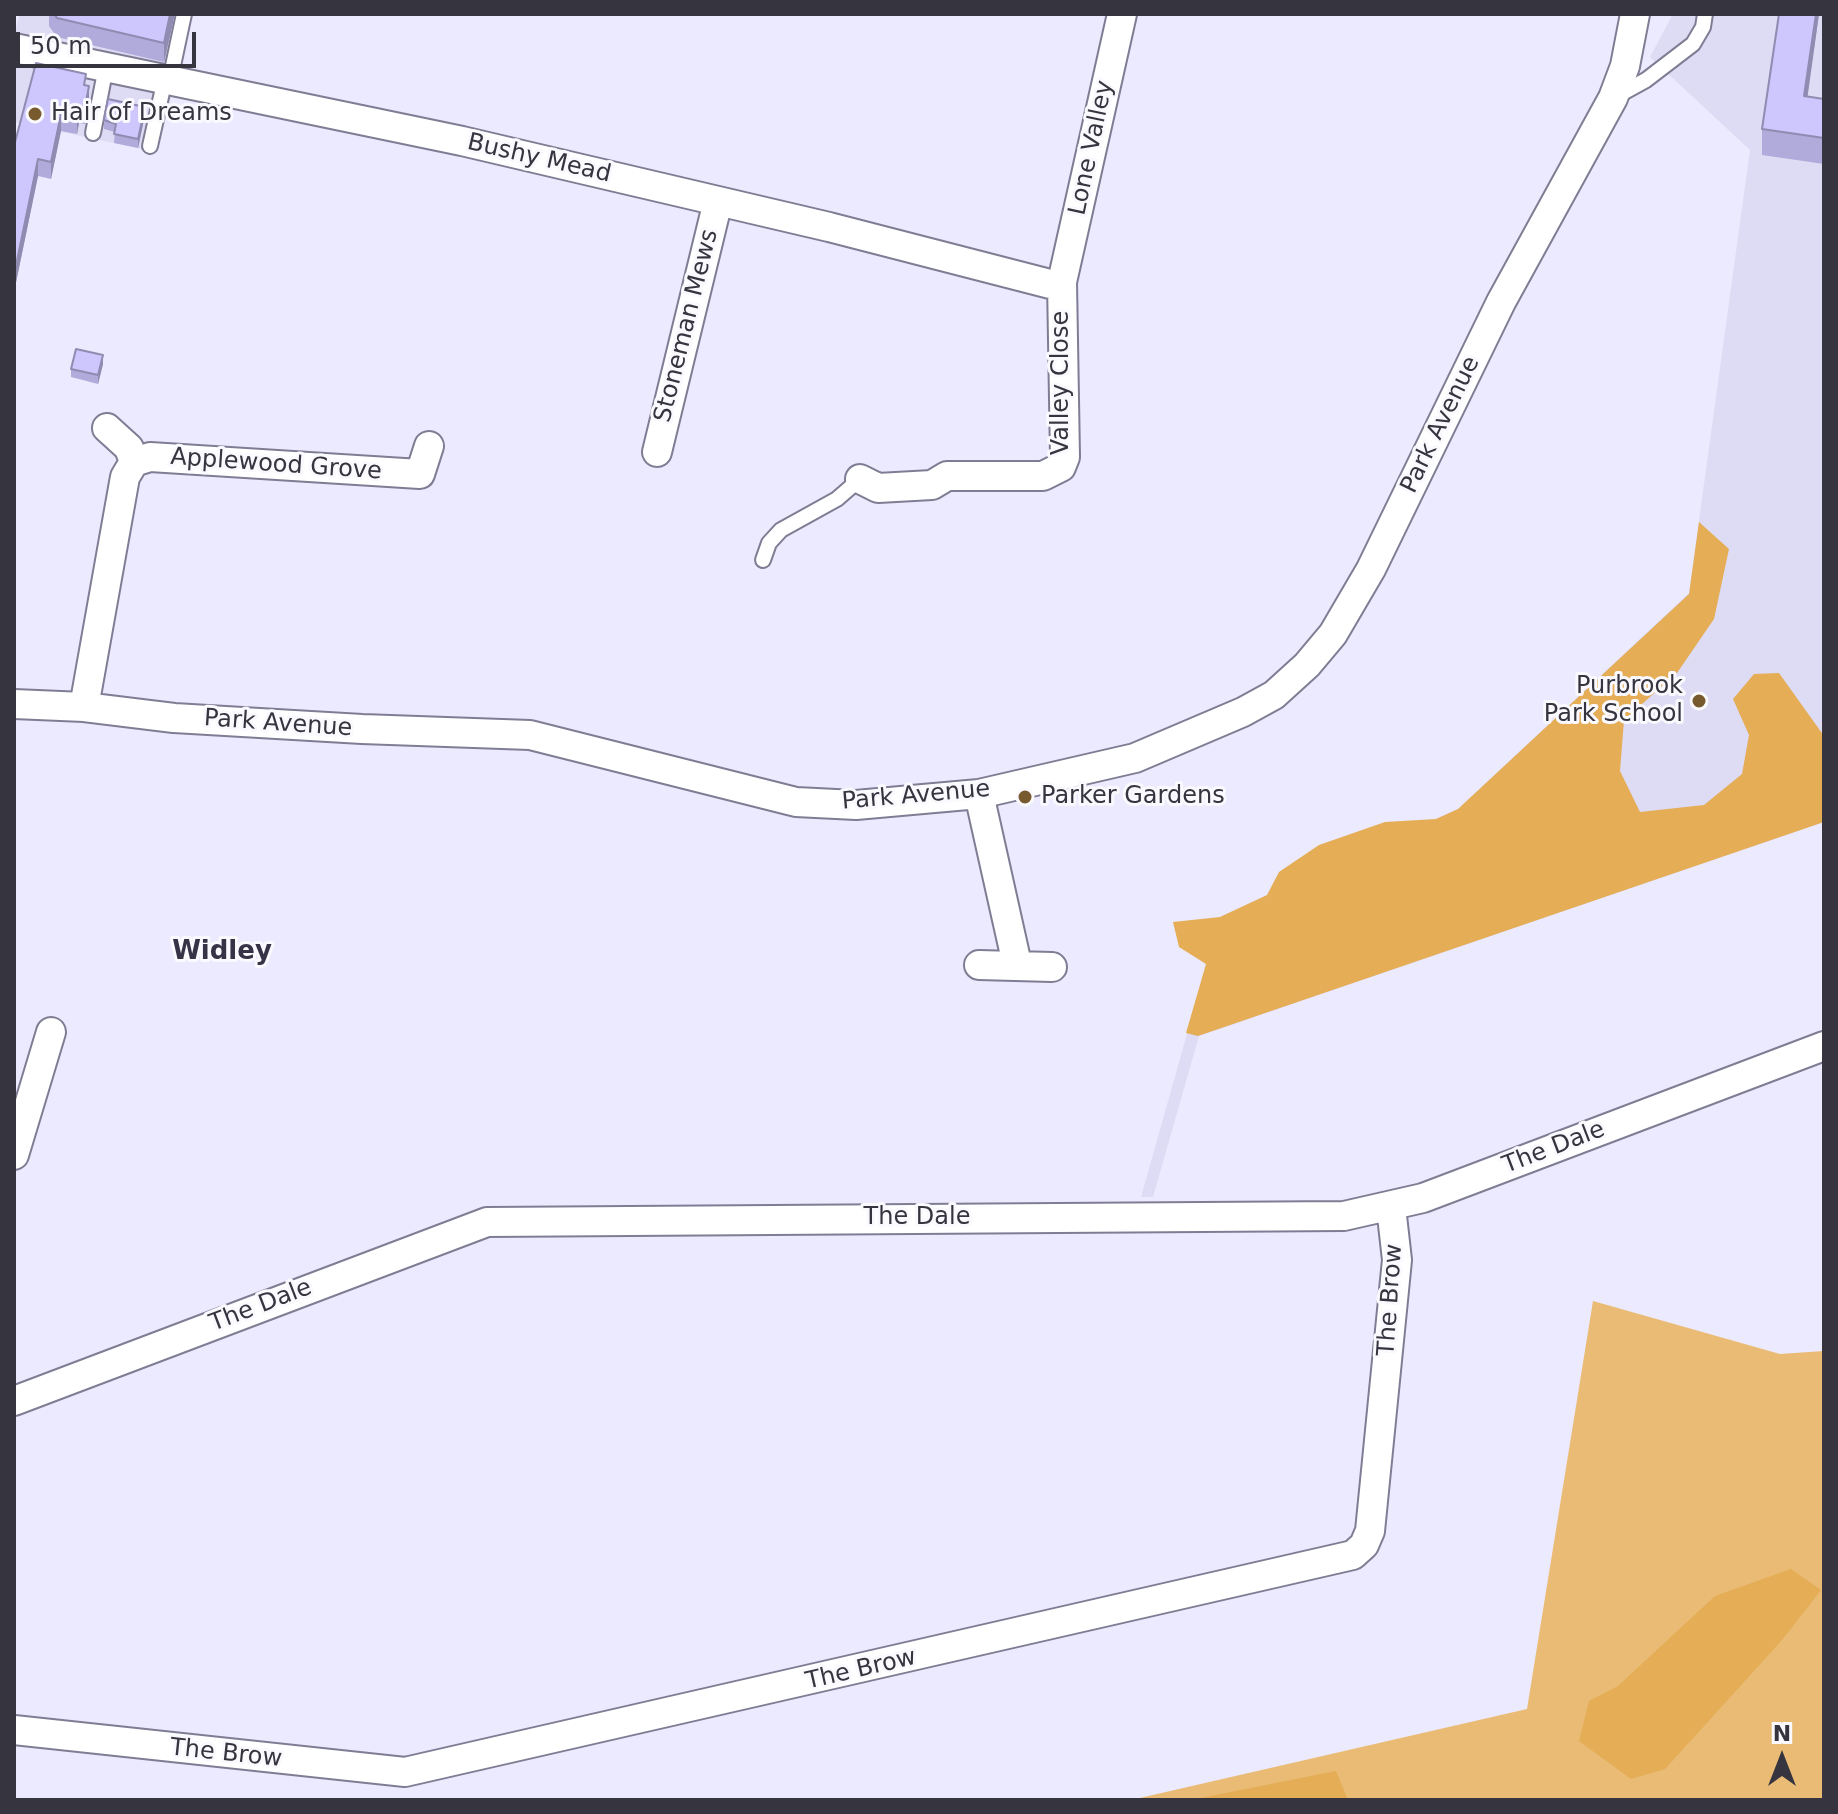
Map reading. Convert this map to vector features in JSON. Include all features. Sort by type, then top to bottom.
[{"type":"street","name":"Lone Valley","points":[[1062,282],[1122,14]]},
{"type":"street","name":"Park Avenue","points":[[14,704],[84,707],[236,722],[530,735],[796,802],[856,805],[979,794],[1135,758],[1274,695],[1307,665],[1333,634],[1371,569],[1501,302],[1613,98],[1625,66],[1635,14]]},
{"type":"street","name":"Bushy Mead","points":[[14,48],[462,141],[1050,284],[1062,282]]},
{"type":"street","name":"Stoneman Mews","points":[[657,452],[718,201]]},
{"type":"street","name":"Valley Close","points":[[860,479],[878,488],[932,485],[947,476],[1043,476],[1061,467],[1065,457],[1062,282]]},
{"type":"street","points":[[84,707],[125,477],[134,462],[129,448],[107,428]]},
{"type":"street","name":"Applewood Grove","points":[[134,462],[150,457],[432,478],[429,446]]},
{"type":"street","points":[[979,794],[1017,964]]},
{"type":"street","points":[[979,965],[1052,967]]},
{"type":"street","points":[[14,1155],[51,1032]]},
{"type":"street","name":"The Dale","points":[[14,1401],[487,1222],[1306,1218],[1391,1207],[1824,1046]]},
{"type":"street","name":"The Brow","points":[[14,1730],[405,1772],[1353,1555],[1364,1545],[1370,1531],[1397,1260],[1391,1207]]},
{"type":"lane","points":[[150,146],[184,14]]},
{"type":"lane","points":[[1613,98],[1646,80],[1693,44],[1703,27],[1705,14]]},
{"type":"lane","points":[[93,133],[106,67]]},
{"type":"lane","points":[[763,560],[769,543],[781,530],[837,499],[860,479]]},
{"type":"shaded area","points":[[20,14],[194,14],[156,152],[14,122],[14,35]]},
{"type":"shaded area","name":"Purbrook Park School","points":[[1673,14],[1824,14],[1824,822],[1199,1036],[1153,1197],[1141,1197],[1220,917],[1458,809],[1689,593],[1750,150],[1650,57]]},
{"type":"shaded area","points":[[1699,522],[1729,549],[1714,619],[1677,673],[1624,720],[1620,771],[1640,812],[1704,805],[1742,774],[1749,735],[1733,699],[1754,674],[1779,673],[1824,736],[1824,822],[1198,1036],[1186,1033],[1206,964],[1179,947],[1173,922],[1220,917],[1267,895],[1279,872],[1319,845],[1385,822],[1436,819],[1458,809],[1689,594]]},
{"type":"shaded area","points":[[1593,1301],[1780,1354],[1824,1351],[1824,1800],[1131,1800],[1527,1709]]},
{"type":"shaded area","points":[[1791,1569],[1821,1590],[1782,1640],[1665,1769],[1631,1779],[1579,1741],[1589,1701],[1618,1686],[1715,1596]]},
{"type":"shaded area","points":[[1336,1771],[1348,1800],[1193,1800],[1196,1799]]},
{"type":"building","points":[[54,14],[170,14],[164,43],[57,18]]},
{"type":"building","points":[[1779,14],[1816,14],[1804,96],[1824,99],[1824,138],[1762,129]]},
{"type":"building","points":[[36,63],[86,74],[84,85],[89,86],[85,107],[79,106],[77,117],[61,114],[51,162],[38,159],[14,275],[14,146]]},
{"type":"building","points":[[108,99],[145,107],[138,139],[114,134],[116,124],[104,120]]},
{"type":"building","points":[[76,349],[103,355],[98,375],[71,369]]},
{"type":"place","name":"Hair of Dreams","points":[[35,114]]},
{"type":"place","name":"Purbrook Park School","points":[[1699,701]]},
{"type":"place","name":"Parker Gardens","points":[[1025,797]]},
{"type":"district","name":"Widley","points":[[222,952]]}]
